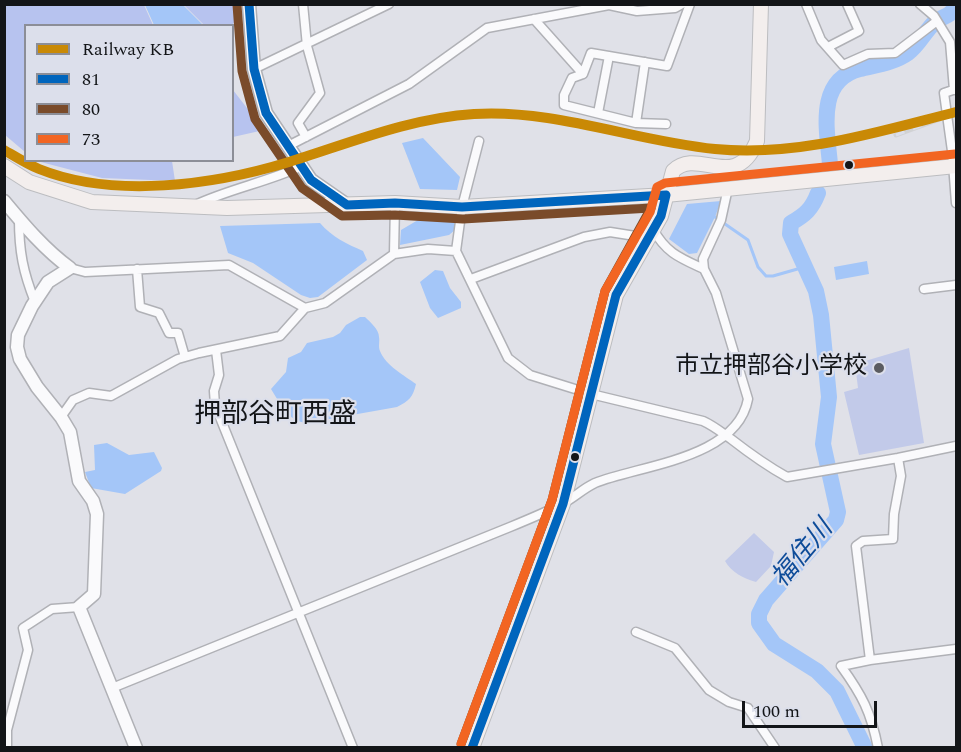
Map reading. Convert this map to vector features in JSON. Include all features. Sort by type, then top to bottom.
[{"type":"main road","points":[[249,4],[254,69],[266,113],[311,180],[347,205]]},
{"type":"main road","points":[[472,747],[562,504],[616,295],[664,208],[669,179],[678,166],[692,164],[735,166],[748,158],[757,141],[760,4]]},
{"type":"main road","points":[[4,166],[29,182],[92,202],[227,207],[395,203],[462,207],[666,195],[954,166]]},
{"type":"main road","points":[[4,201],[56,258],[70,268],[48,282],[18,335],[17,347],[20,359],[37,387],[70,432],[79,481],[93,501],[98,514],[94,594],[79,607],[136,747]]},
{"type":"street","points":[[303,4],[307,46],[320,93],[298,123],[306,137]]},
{"type":"street","points":[[254,69],[307,46],[389,4]]},
{"type":"street","points":[[288,146],[409,84],[487,28],[609,5],[637,11],[675,8],[682,4]]},
{"type":"street","points":[[583,74],[591,52],[667,66],[690,4]]},
{"type":"street","points":[[806,4],[821,40],[843,65],[868,54],[895,53],[937,21]]},
{"type":"street","points":[[828,47],[859,31],[846,4]]},
{"type":"street","points":[[920,4],[937,21],[950,42],[955,90],[944,93],[957,203]]},
{"type":"street","points":[[534,19],[583,74]]},
{"type":"street","points":[[598,113],[609,56]]},
{"type":"street","points":[[636,123],[645,62]]},
{"type":"street","points":[[583,74],[572,78],[564,95],[564,105],[636,123],[666,124]]},
{"type":"street","points":[[479,141],[462,207],[456,251],[508,358],[530,375],[591,394],[703,421],[717,427],[726,436],[787,477],[957,446]]},
{"type":"street","points":[[192,206],[216,195],[266,181],[302,166]]},
{"type":"street","points":[[112,688],[562,504],[579,491],[596,483],[680,458],[726,436],[738,422],[748,399],[716,293],[704,269],[703,258],[720,221],[728,188]]},
{"type":"street","points":[[394,254],[395,203]]},
{"type":"street","points":[[19,219],[19,251],[24,277],[35,302]]},
{"type":"street","points":[[471,279],[584,237],[610,232],[650,234],[673,254],[704,269]]},
{"type":"street","points":[[61,417],[73,400],[89,393],[111,396],[185,357],[199,352],[216,351],[280,336],[306,308],[325,303],[394,254],[428,249],[456,251]]},
{"type":"street","points":[[70,268],[85,272],[229,265],[306,308]]},
{"type":"street","points":[[137,269],[140,307],[159,313],[169,333],[178,333],[185,357]]},
{"type":"street","points":[[924,288],[957,285]]},
{"type":"street","points":[[216,351],[219,375],[214,391],[215,405],[353,747]]},
{"type":"street","points":[[870,660],[855,546],[863,541],[893,539],[894,514],[901,476],[898,458]]},
{"type":"street","points":[[7,747],[7,729],[28,650],[23,628],[52,609],[79,607]]},
{"type":"street","points":[[636,632],[675,648],[709,690],[729,702],[748,708],[775,747]]},
{"type":"street","points":[[878,747],[872,719],[863,699],[841,666],[957,649]]},
{"type":"shaded area","points":[[4,5],[144,5],[153,24],[24,24],[24,151],[5,135]]},
{"type":"shaded area","points":[[145,5],[183,5],[202,24],[154,24]]},
{"type":"shaded area","points":[[184,5],[239,5],[237,19],[233,24],[203,24]]},
{"type":"shaded area","points":[[234,91],[264,130],[234,137]]},
{"type":"shaded area","points":[[423,138],[460,177],[457,190],[420,189],[402,143]]},
{"type":"shaded area","points":[[41,162],[172,162],[175,181],[102,178]]},
{"type":"shaded area","points":[[721,201],[697,253],[689,254],[669,239],[687,204]]},
{"type":"shaded area","points":[[453,218],[456,222],[455,230],[449,235],[400,245],[401,230],[418,220]]},
{"type":"shaded area","points":[[320,223],[335,236],[363,251],[367,260],[318,297],[310,298],[301,295],[253,263],[228,253],[220,226]]},
{"type":"shaded area","points":[[867,261],[869,274],[836,280],[834,267]]},
{"type":"shaded area","points":[[435,270],[443,271],[450,288],[461,302],[461,308],[438,318],[430,308],[420,282]]},
{"type":"shaded area","points":[[360,317],[365,317],[378,331],[379,349],[386,361],[416,384],[412,395],[397,407],[307,423],[295,419],[285,411],[271,389],[286,372],[288,358],[301,352],[307,343],[333,337],[340,333],[346,325]]},
{"type":"shaded area","points":[[909,348],[924,443],[859,455],[844,392],[858,388],[855,364]]},
{"type":"shaded area","points":[[107,443],[129,455],[154,452],[162,468],[161,471],[125,494],[91,488],[85,472],[95,470],[94,445]]},
{"type":"shaded area","points":[[754,533],[774,552],[771,566],[756,582],[738,574],[725,561]]},
{"type":"waterway","name":"福住川","points":[[830,164],[827,108],[836,84],[846,75],[891,61],[908,53],[935,22],[949,14],[956,6]]},
{"type":"waterway","name":"福住川","points":[[818,193],[808,211],[791,223],[790,234],[816,291],[821,315],[829,397],[823,444],[838,512],[836,520],[766,600],[759,614],[759,623],[774,644],[817,671],[837,691],[865,748]]},
{"type":"waterway","points":[[715,217],[748,240],[758,267],[766,276],[801,268],[810,275]]},
{"type":"railway","points":[[896,135],[956,113]]},
{"type":"rail line","name":"KB","points":[[24,162],[68,178],[99,184],[164,185],[197,182],[260,170],[403,126],[450,116],[474,114],[535,116],[685,145],[746,151],[837,141],[956,112]]},
{"type":"rail line","name":"KB","points":[[4,150],[24,162]]},
{"type":"transit line","name":"81","points":[[249,4],[254,69],[266,113],[311,180],[347,205]]},
{"type":"transit line","name":"80","points":[[237,5],[242,71],[255,119],[302,188],[342,216],[395,215],[463,219],[651,208],[605,291],[552,500],[461,744]]},
{"type":"transit line","name":"73","points":[[461,744],[552,500],[605,291],[650,212],[657,187],[665,183],[955,154]]},
{"type":"transit line","name":"81","points":[[347,205],[395,203],[462,207],[666,195]]},
{"type":"transit line","name":"81","points":[[472,748],[563,504],[616,295],[661,216],[666,195]]},
{"type":"place","name":"市立押部谷小学校","points":[[879,368]]},
{"type":"district","name":"押部谷町西盛","points":[[275,417]]}]
